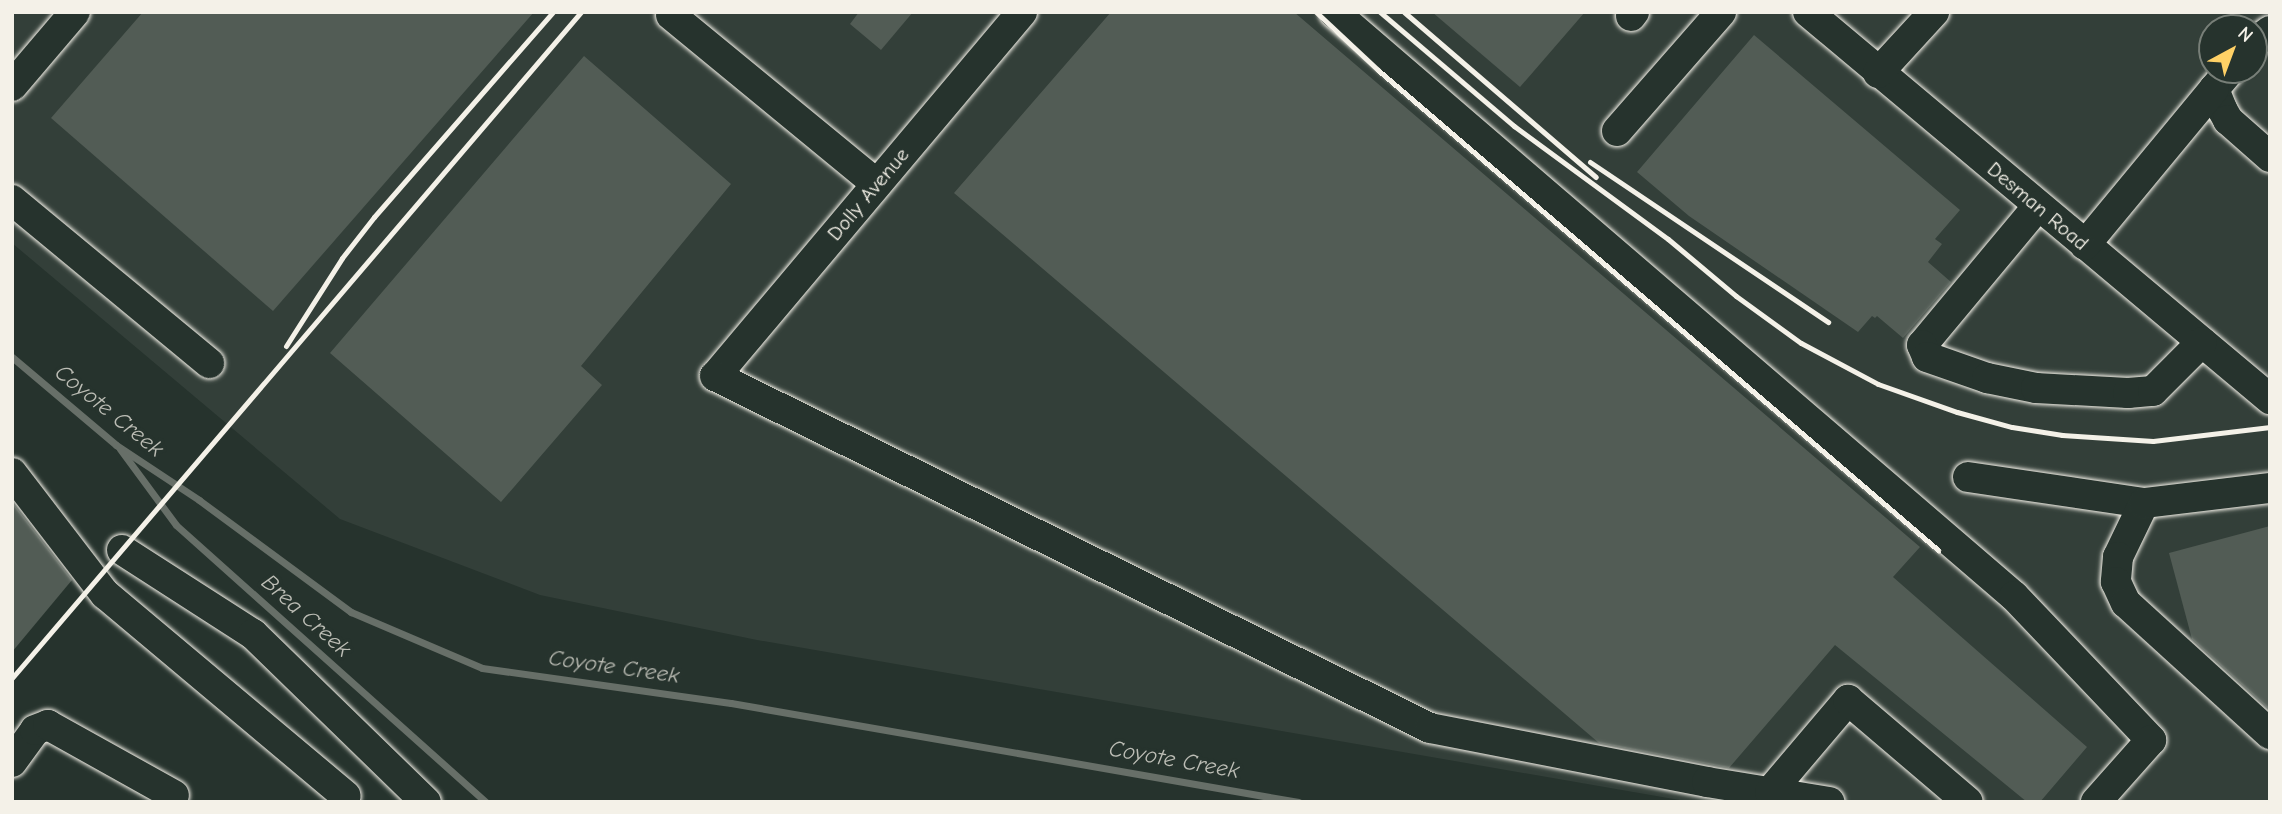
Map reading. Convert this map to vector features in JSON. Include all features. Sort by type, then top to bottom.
[{"type":"street","points":[[12,86],[75,12]]},
{"type":"street","name":"Dolly Avenue","points":[[1022,12],[715,376],[1430,728],[1770,792]]},
{"type":"street","points":[[1334,12],[2014,596],[2151,740],[2096,802]]},
{"type":"street","points":[[1617,131],[1721,12]]},
{"type":"street","name":"Desman Road","points":[[1808,12],[2270,399]]},
{"type":"street","points":[[1878,73],[1934,12]]},
{"type":"street","points":[[671,15],[877,184]]},
{"type":"street","points":[[2085,245],[2219,84]]},
{"type":"street","points":[[2223,84],[2228,120],[2270,157]]},
{"type":"street","points":[[12,200],[209,363]]},
{"type":"street","points":[[2038,206],[1922,345],[1927,357],[1987,378],[2036,388],[2128,393],[2153,391],[2202,342]]},
{"type":"street","points":[[12,473],[104,594],[346,796]]},
{"type":"street","points":[[1968,477],[2144,503],[2270,488]]},
{"type":"street","points":[[2144,503],[2118,557],[2116,582],[2126,603],[2270,734]]},
{"type":"street","points":[[122,550],[253,634],[426,802]]},
{"type":"street","points":[[1770,792],[1848,700],[1968,802]]},
{"type":"street","points":[[12,762],[35,730],[48,725],[151,792]]},
{"type":"street","points":[[1770,792],[1829,802]]},
{"type":"shaded area","points":[[12,12],[2270,12],[2270,802],[1691,802],[757,640],[540,595],[340,519],[12,243]]},
{"type":"building","points":[[143,12],[534,12],[273,311],[51,118]]},
{"type":"building","points":[[859,12],[913,12],[881,50],[850,24]]},
{"type":"building","points":[[1111,12],[1294,12],[1920,547],[1893,577],[2087,747],[2040,802],[2027,802],[1835,645],[1729,768],[1599,743],[954,193]]},
{"type":"building","points":[[1432,12],[1585,12],[1520,87]]},
{"type":"building","points":[[1754,35],[1960,210],[1935,239],[1942,244],[1928,262],[1951,282],[1903,338],[1877,316],[1872,316],[1858,332],[1689,216],[1637,172]]},
{"type":"building","points":[[584,56],[731,184],[581,366],[602,385],[501,502],[330,353]]},
{"type":"building","points":[[12,502],[72,580],[12,652]]},
{"type":"building","points":[[2270,526],[2270,710],[2192,639],[2169,553]]},
{"type":"waterway","name":"Coyote Creek","points":[[12,357],[116,445],[199,500],[351,612],[482,668],[731,703],[1298,802]]},
{"type":"waterway","name":"Brea Creek","points":[[120,449],[176,525],[486,802]]},
{"type":"railway","points":[[286,346],[342,258],[374,217],[553,12]]},
{"type":"railway","points":[[12,678],[581,12]]},
{"type":"railway","points":[[1316,12],[1378,70],[1938,550]]},
{"type":"railway","points":[[1380,12],[1514,126],[1668,239],[1736,296],[1801,343],[1878,384],[1957,412],[2012,427],[2062,435],[2153,441],[2270,427]]},
{"type":"railway","points":[[1404,12],[1596,177]]},
{"type":"railway","points":[[1590,162],[1828,322]]}]
